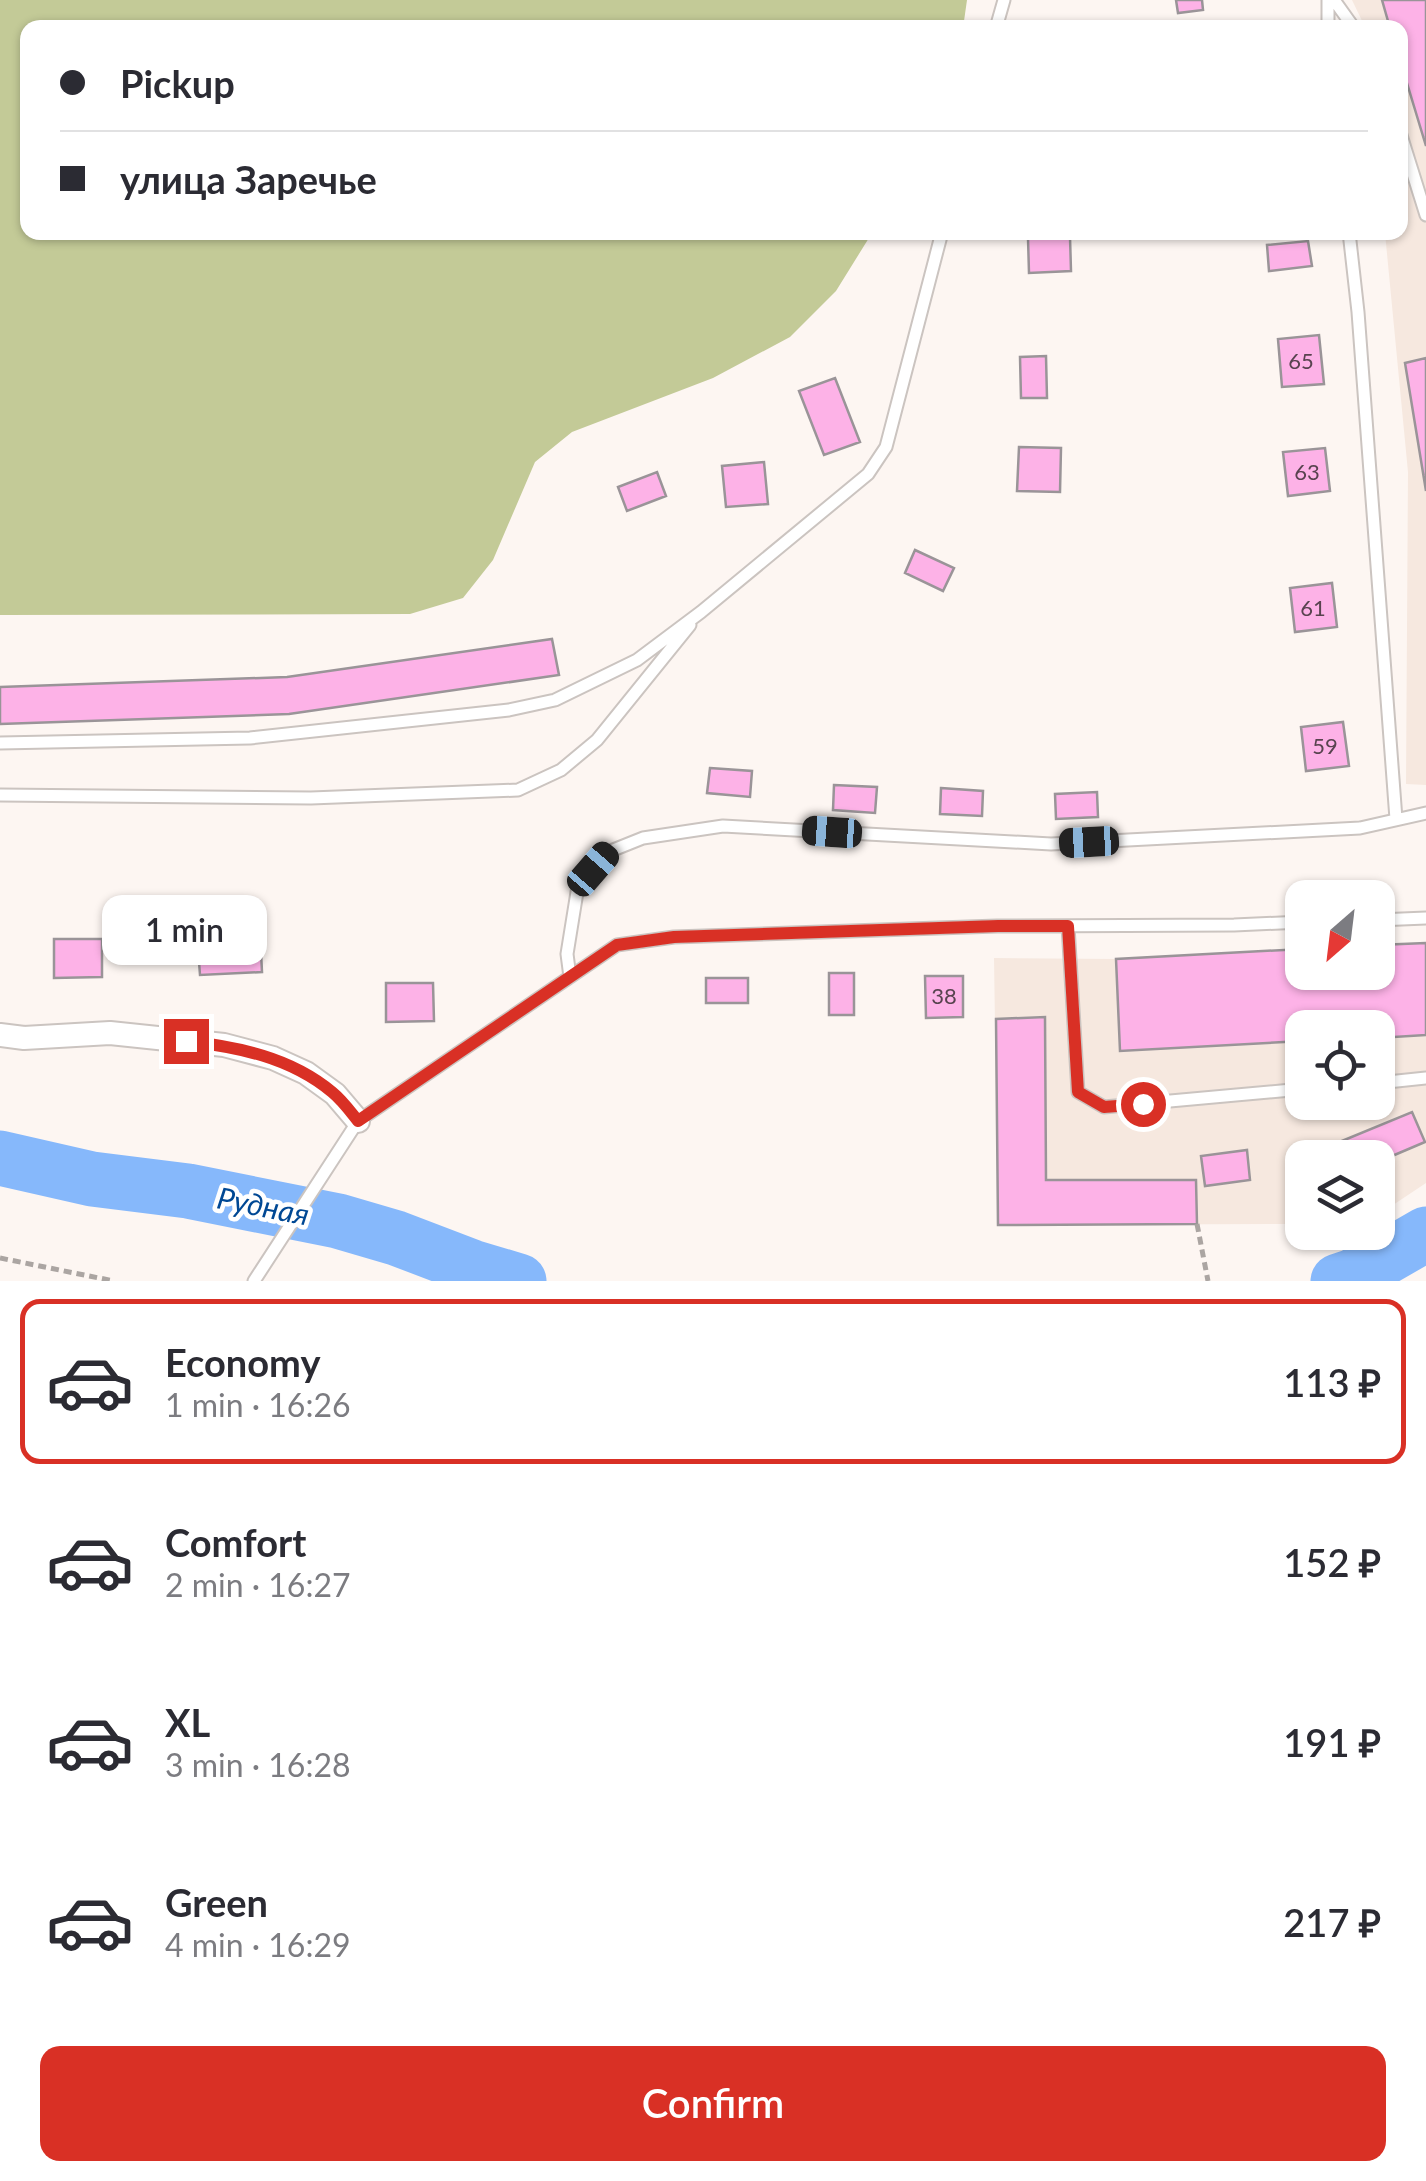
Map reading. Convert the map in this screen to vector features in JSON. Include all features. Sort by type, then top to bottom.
[{"type":"street","points":[[0,1035],[24,1038],[110,1033],[224,1046],[274,1058],[306,1073],[335,1094],[358,1121]]},
{"type":"lane","points":[[1331,0],[1347,20]]},
{"type":"lane","points":[[1408,158],[1426,215]]},
{"type":"lane","points":[[0,743],[250,738],[509,710],[554,700],[636,660],[701,612],[868,474],[886,447],[940,240]]},
{"type":"lane","points":[[1350,240],[1396,818]]},
{"type":"lane","points":[[0,795],[311,798],[518,790],[561,770],[597,740],[701,612]]},
{"type":"lane","points":[[570,977],[567,954],[578,886],[608,852],[643,838],[723,826],[1051,844],[1360,828],[1426,813]]},
{"type":"lane","points":[[1395,919],[1426,918]]},
{"type":"lane","points":[[256,1277],[358,1121],[617,945],[674,937],[998,926],[1285,922]]},
{"type":"lane","points":[[1068,926],[1078,1092],[1104,1107],[1285,1091]]},
{"type":"lane","points":[[1395,1081],[1426,1078]]},
{"type":"path","points":[[1197,1224],[1208,1281]]},
{"type":"path","points":[[0,1258],[114,1281]]},
{"type":"shaded area","points":[[1352,0],[1426,0],[1426,785],[1406,784],[1408,472],[1386,240],[1408,240],[1408,20],[1362,20]]},
{"type":"shaded area","points":[[1426,943],[1426,1183],[1395,1204],[1395,1140],[1285,1140],[1285,1224],[998,1225],[994,958],[1116,959],[1285,950],[1285,990],[1395,990],[1395,944]]},
{"type":"green space","points":[[0,0],[967,0],[964,20],[20,20],[20,240],[868,240],[836,291],[790,337],[713,378],[572,432],[535,462],[493,560],[463,598],[410,614],[0,615]]},
{"type":"building","points":[[1176,0],[1202,0],[1203,10],[1178,13]]},
{"type":"building","points":[[1382,0],[1426,0],[1426,146],[1408,86],[1408,20],[1388,20]]},
{"type":"building","points":[[1028,240],[1070,240],[1071,271],[1029,273]]},
{"type":"building","points":[[1308,241],[1312,266],[1269,271],[1267,245]]},
{"type":"building","points":[[1319,335],[1324,384],[1282,387],[1278,339]]},
{"type":"building","points":[[1046,356],[1047,398],[1021,398],[1020,357]]},
{"type":"building","points":[[1426,358],[1426,491],[1405,363]]},
{"type":"building","points":[[835,378],[860,442],[824,455],[799,391]]},
{"type":"building","points":[[1019,447],[1061,448],[1060,492],[1017,491]]},
{"type":"building","points":[[1325,448],[1330,491],[1288,496],[1283,452]]},
{"type":"building","points":[[764,462],[768,504],[726,507],[722,466]]},
{"type":"building","points":[[657,472],[666,496],[627,511],[618,487]]},
{"type":"building","points":[[915,550],[954,568],[943,591],[905,573]]},
{"type":"building","points":[[1332,583],[1337,627],[1295,632],[1290,588]]},
{"type":"building","points":[[552,639],[559,675],[289,714],[0,724],[0,687],[287,677]]},
{"type":"building","points":[[1343,722],[1349,766],[1306,771],[1301,727]]},
{"type":"building","points":[[710,768],[752,771],[750,797],[707,793]]},
{"type":"building","points":[[834,785],[877,787],[875,813],[833,810]]},
{"type":"building","points":[[941,788],[983,791],[982,816],[940,814]]},
{"type":"building","points":[[1097,792],[1098,817],[1056,819],[1055,794]]},
{"type":"building","points":[[260,931],[262,972],[200,975],[197,935]]},
{"type":"building","points":[[54,939],[102,939],[102,977],[54,978]]},
{"type":"building","points":[[1426,943],[1426,1035],[1395,1037],[1395,1010],[1285,1010],[1285,1042],[1120,1051],[1116,959],[1285,950],[1285,990],[1395,990],[1395,944]]},
{"type":"building","points":[[829,973],[854,973],[854,1015],[829,1015]]},
{"type":"building","points":[[925,976],[963,976],[963,1017],[926,1018]]},
{"type":"building","points":[[706,978],[748,978],[748,1003],[706,1003]]},
{"type":"building","points":[[386,983],[433,983],[434,1021],[386,1022]]},
{"type":"building","points":[[1045,1017],[1046,1180],[1196,1180],[1197,1224],[998,1225],[996,1019]]},
{"type":"building","points":[[1412,1112],[1425,1142],[1395,1155],[1395,1140],[1344,1140],[1395,1120]]},
{"type":"building","points":[[1247,1150],[1250,1180],[1205,1186],[1201,1156]]},
{"type":"waterway","name":"Рудная","points":[[0,1158],[92,1179],[188,1191],[338,1221],[519,1281]]},
{"type":"waterway","name":"Рудная","points":[[1338,1281],[1426,1234]]},
{"type":"route","points":[[186,1041],[274,1058],[306,1073],[335,1094],[358,1121],[617,945],[674,937],[1068,926],[1078,1092],[1104,1107],[1143,1104]]}]
